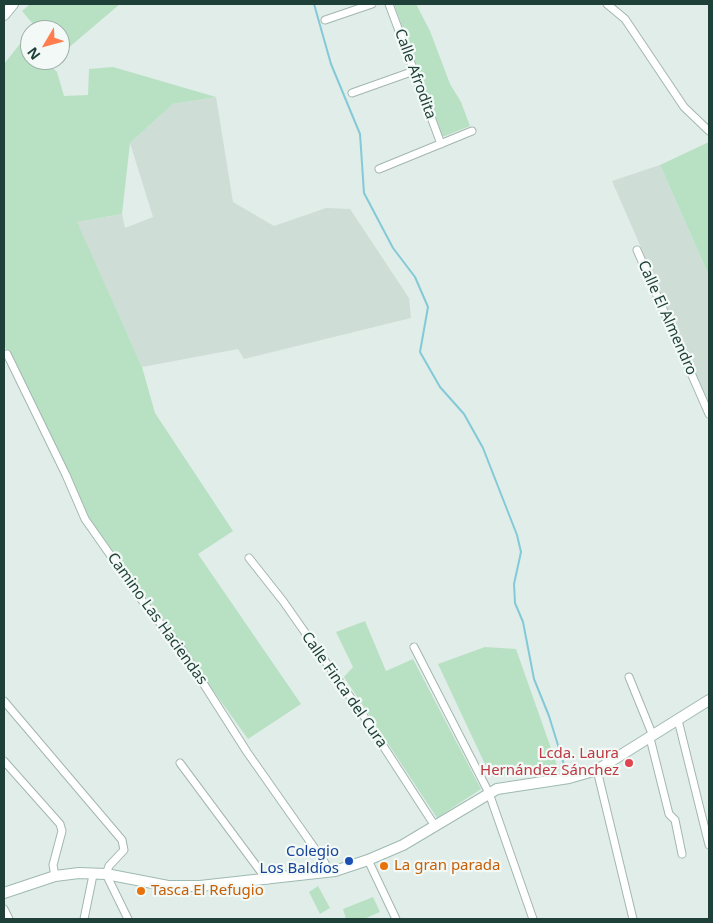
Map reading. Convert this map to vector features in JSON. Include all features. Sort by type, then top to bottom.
[{"type":"main road","points":[[4,15],[13,4]]},
{"type":"main road","points":[[4,893],[54,876],[79,873],[106,874],[168,886],[200,886],[328,872],[368,860],[403,844],[489,793],[513,786],[569,778],[597,770],[709,700]]},
{"type":"street","points":[[325,20],[372,4]]},
{"type":"street","name":"Calle Afrodita","points":[[390,4],[441,144]]},
{"type":"street","points":[[607,4],[624,19],[684,107],[708,126]]},
{"type":"street","points":[[352,93],[414,71]]},
{"type":"street","points":[[380,169],[472,131]]},
{"type":"street","name":"Calle El Almendro","points":[[637,250],[709,414]]},
{"type":"street","name":"Camino Las Haciendas","points":[[7,354],[66,474],[85,518],[151,614],[182,650],[247,752],[324,863],[328,872]]},
{"type":"street","name":"Calle Finca del Cura","points":[[249,558],[283,601],[365,718],[435,826]]},
{"type":"street","points":[[414,647],[489,793],[533,919]]},
{"type":"street","points":[[629,677],[652,737],[669,814],[675,820],[682,854]]},
{"type":"street","points":[[4,701],[122,840],[124,850],[109,866],[106,874],[128,919]]},
{"type":"street","points":[[678,720],[709,845]]},
{"type":"street","points":[[4,761],[60,824],[62,830],[53,865],[54,876]]},
{"type":"street","points":[[180,763],[267,880]]},
{"type":"street","points":[[597,770],[633,919]]},
{"type":"street","points":[[368,860],[396,919]]},
{"type":"street","points":[[84,919],[93,875]]},
{"type":"street","points":[[4,909],[9,919]]},
{"type":"shaded area","points":[[216,97],[233,202],[274,226],[326,208],[350,209],[409,298],[411,318],[244,359],[238,349],[142,367],[76,222],[122,214],[125,228],[153,217],[130,143],[173,104]]},
{"type":"shaded area","points":[[660,165],[709,276],[709,404],[612,181]]},
{"type":"green space","points":[[30,4],[120,4],[70,46],[70,20],[30,20],[22,11]]},
{"type":"green space","points":[[394,4],[416,4],[430,31],[450,84],[461,102],[470,126],[442,136]]},
{"type":"green space","points":[[20,44],[20,70],[55,70],[64,96],[88,95],[89,69],[113,67],[216,97],[173,104],[130,143],[122,214],[77,222],[142,367],[155,413],[233,531],[198,554],[301,704],[248,739],[89,518],[4,345],[4,64]]},
{"type":"green space","points":[[709,142],[709,276],[660,165]]},
{"type":"green space","points":[[365,621],[386,671],[413,659],[481,789],[437,818],[344,677],[353,667],[336,632]]},
{"type":"green space","points":[[485,647],[516,649],[559,771],[491,777],[438,664]]},
{"type":"green space","points":[[318,886],[330,908],[320,914],[309,892]]},
{"type":"green space","points":[[373,897],[380,912],[364,919],[346,919],[343,909]]},
{"type":"waterway","points":[[314,4],[331,64],[360,134],[364,193],[393,248],[415,277],[428,307],[420,352],[440,387],[464,414],[483,448],[517,535],[521,552],[514,584],[515,603],[523,622],[534,679],[549,716],[565,768]]},
{"type":"place","name":"Lcda. Laura Hernández Sánchez","points":[[629,763]]},
{"type":"place","name":"Colegio Los Baldíos","points":[[349,861]]},
{"type":"place","name":"La gran parada","points":[[384,866]]},
{"type":"place","name":"Tasca El Refugio","points":[[141,891]]}]
